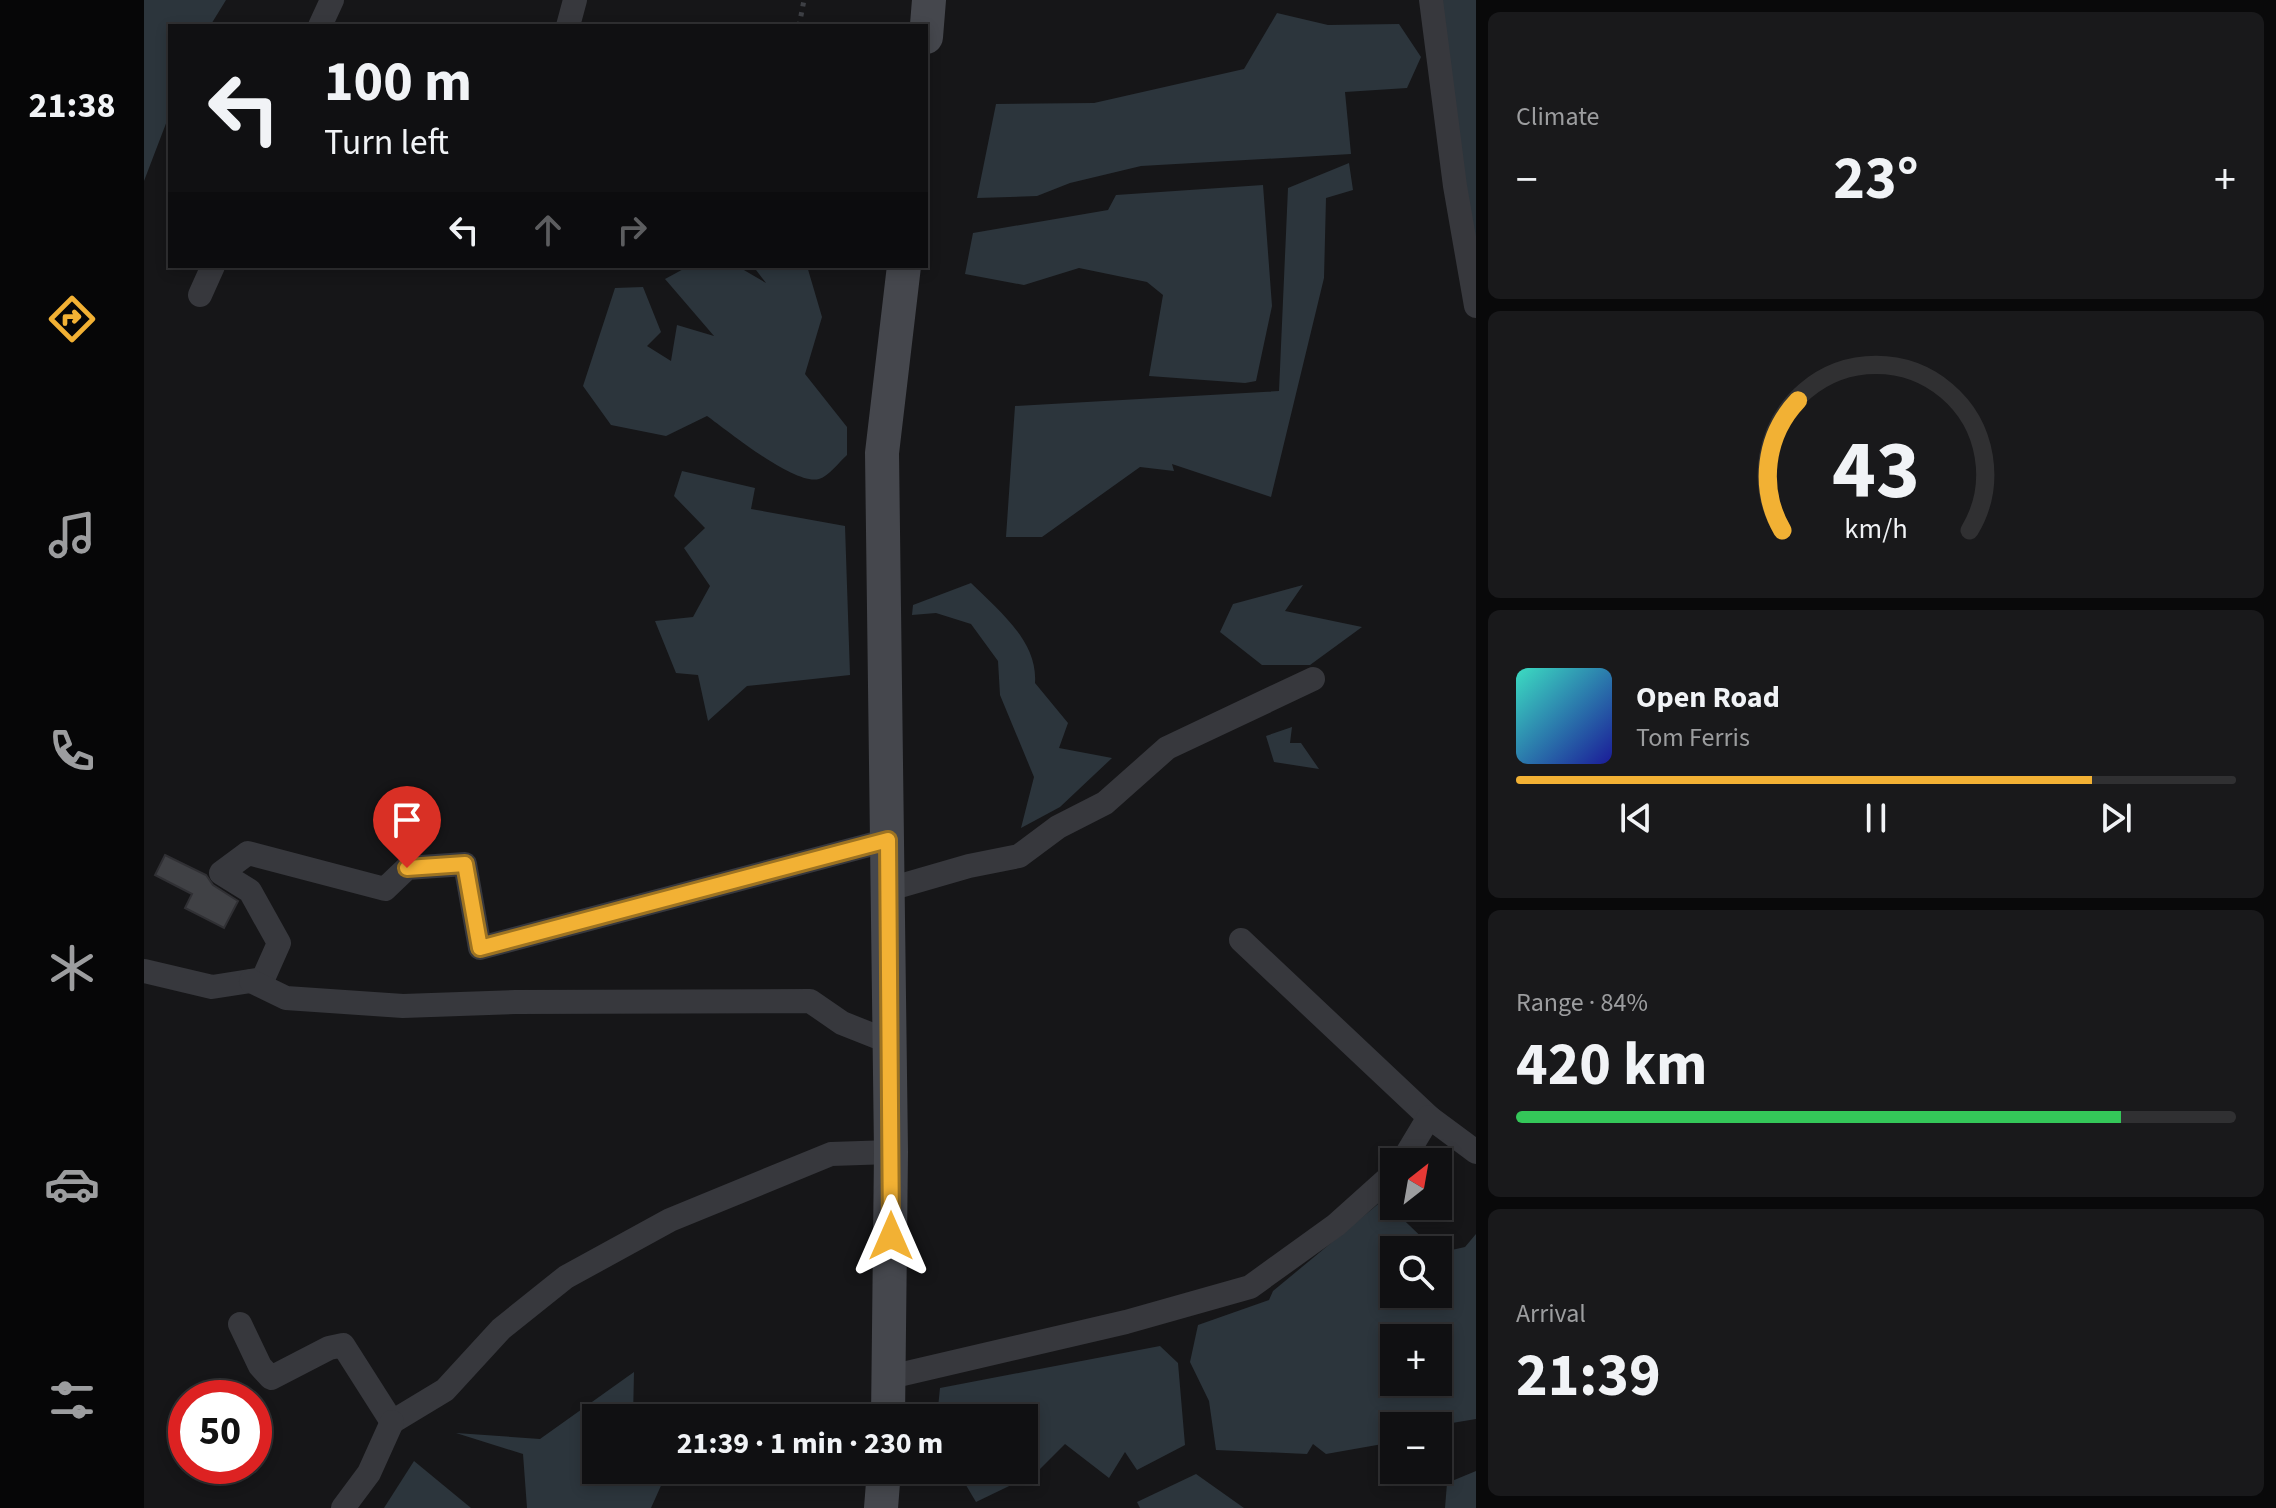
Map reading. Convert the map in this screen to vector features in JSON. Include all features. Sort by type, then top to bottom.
[{"type":"main road","points":[[927,24],[929,0]]},
{"type":"main road","points":[[889,1404],[891,1152],[882,453],[904,268]]},
{"type":"main road","points":[[881,1508],[883,1484]]},
{"type":"street","points":[[321,24],[332,0]]},
{"type":"street","points":[[569,24],[575,0]]},
{"type":"street","points":[[1431,0],[1455,186],[1476,306]]},
{"type":"street","points":[[200,295],[212,268]]},
{"type":"street","points":[[886,890],[969,866],[1019,856],[1058,827],[1105,803],[1167,748],[1313,679]]},
{"type":"street","points":[[144,971],[212,987],[263,979],[279,943],[250,891],[221,873],[248,853],[385,889],[407,868],[465,864],[480,948],[888,840]]},
{"type":"street","points":[[1241,940],[1429,1117],[1476,1152]]},
{"type":"street","points":[[251,981],[286,998],[403,1006],[531,1002],[810,1001],[842,1023],[890,1042]]},
{"type":"street","points":[[1410,1148],[1429,1117]]},
{"type":"street","points":[[343,1508],[369,1473],[392,1422],[445,1390],[501,1329],[566,1277],[670,1220],[831,1154],[891,1152]]},
{"type":"street","points":[[890,1377],[1126,1322],[1250,1287],[1336,1225],[1380,1186]]},
{"type":"street","points":[[240,1324],[254,1355],[271,1378],[329,1348],[343,1345],[392,1422]]},
{"type":"path","points":[[799,24],[804,0]]},
{"type":"shaded area","points":[[144,0],[226,0],[211,24],[168,24],[168,118],[144,181]]},
{"type":"shaded area","points":[[1441,0],[1476,0],[1476,269]]},
{"type":"shaded area","points":[[1277,13],[1328,25],[1399,24],[1421,57],[1407,88],[1345,92],[1351,154],[1141,166],[1070,183],[1037,196],[977,198],[996,104],[1094,103],[1244,69]]},
{"type":"shaded area","points":[[1349,163],[1353,190],[1326,198],[1324,278],[1271,497],[1172,464],[1174,471],[1140,467],[1042,537],[1006,537],[1015,406],[1279,391],[1288,188]]},
{"type":"shaded area","points":[[1263,185],[1272,306],[1256,381],[1245,383],[1149,376],[1163,295],[1147,282],[1079,268],[1024,285],[965,274],[973,233],[1108,210],[1116,195]]},
{"type":"shaded area","points":[[685,268],[740,268],[766,283],[755,268],[808,268],[822,317],[805,374],[847,427],[847,455],[830,472],[819,479],[794,474],[707,416],[666,436],[611,425],[583,386],[615,288],[643,287],[661,332],[647,346],[671,361],[677,325],[714,336],[665,279]]},
{"type":"shaded area","points":[[682,471],[755,488],[751,509],[845,526],[850,675],[747,686],[708,721],[698,675],[676,673],[655,621],[693,617],[710,586],[684,548],[705,528],[674,496]]},
{"type":"shaded area","points":[[971,583],[1014,627],[1030,653],[1035,683],[1068,723],[1059,748],[1112,758],[1060,807],[1021,828],[1034,777],[1000,695],[998,661],[971,624],[936,613],[912,615],[913,605]]},
{"type":"shaded area","points":[[1303,585],[1285,611],[1362,627],[1310,665],[1262,665],[1220,632],[1233,604]]},
{"type":"shaded area","points":[[1292,727],[1290,743],[1301,743],[1319,769],[1274,762],[1266,736]]},
{"type":"shaded area","points":[[1380,1202],[1380,1220],[1404,1220],[1420,1236],[1380,1236],[1380,1308],[1452,1308],[1452,1250],[1465,1247],[1476,1234],[1476,1419],[1452,1423],[1452,1412],[1380,1412],[1380,1444],[1326,1454],[1313,1444],[1307,1454],[1216,1450],[1209,1401],[1190,1362],[1198,1325],[1269,1300],[1273,1291]]},
{"type":"shaded area","points":[[1160,1346],[1178,1363],[1185,1445],[1137,1470],[1125,1452],[1109,1478],[1065,1444],[1038,1471],[1038,1404],[938,1404],[940,1388]]},
{"type":"shaded area","points":[[634,1372],[633,1404],[589,1404]]},
{"type":"shaded area","points":[[582,1409],[582,1484],[662,1484],[651,1508],[527,1508],[523,1454],[456,1433],[540,1439]]},
{"type":"shaded area","points":[[414,1461],[471,1508],[384,1508]]},
{"type":"shaded area","points":[[1476,1471],[1476,1508],[1445,1508],[1447,1484],[1452,1484],[1452,1481]]},
{"type":"shaded area","points":[[1196,1474],[1244,1508],[1140,1508],[1137,1502]]},
{"type":"shaded area","points":[[965,1484],[1013,1484],[976,1502]]},
{"type":"building","points":[[165,855],[206,875],[213,885],[238,901],[224,928],[185,908],[192,894],[155,875]]},
{"type":"route","points":[[407,868],[465,864],[480,948],[888,840],[891,1236]]}]
